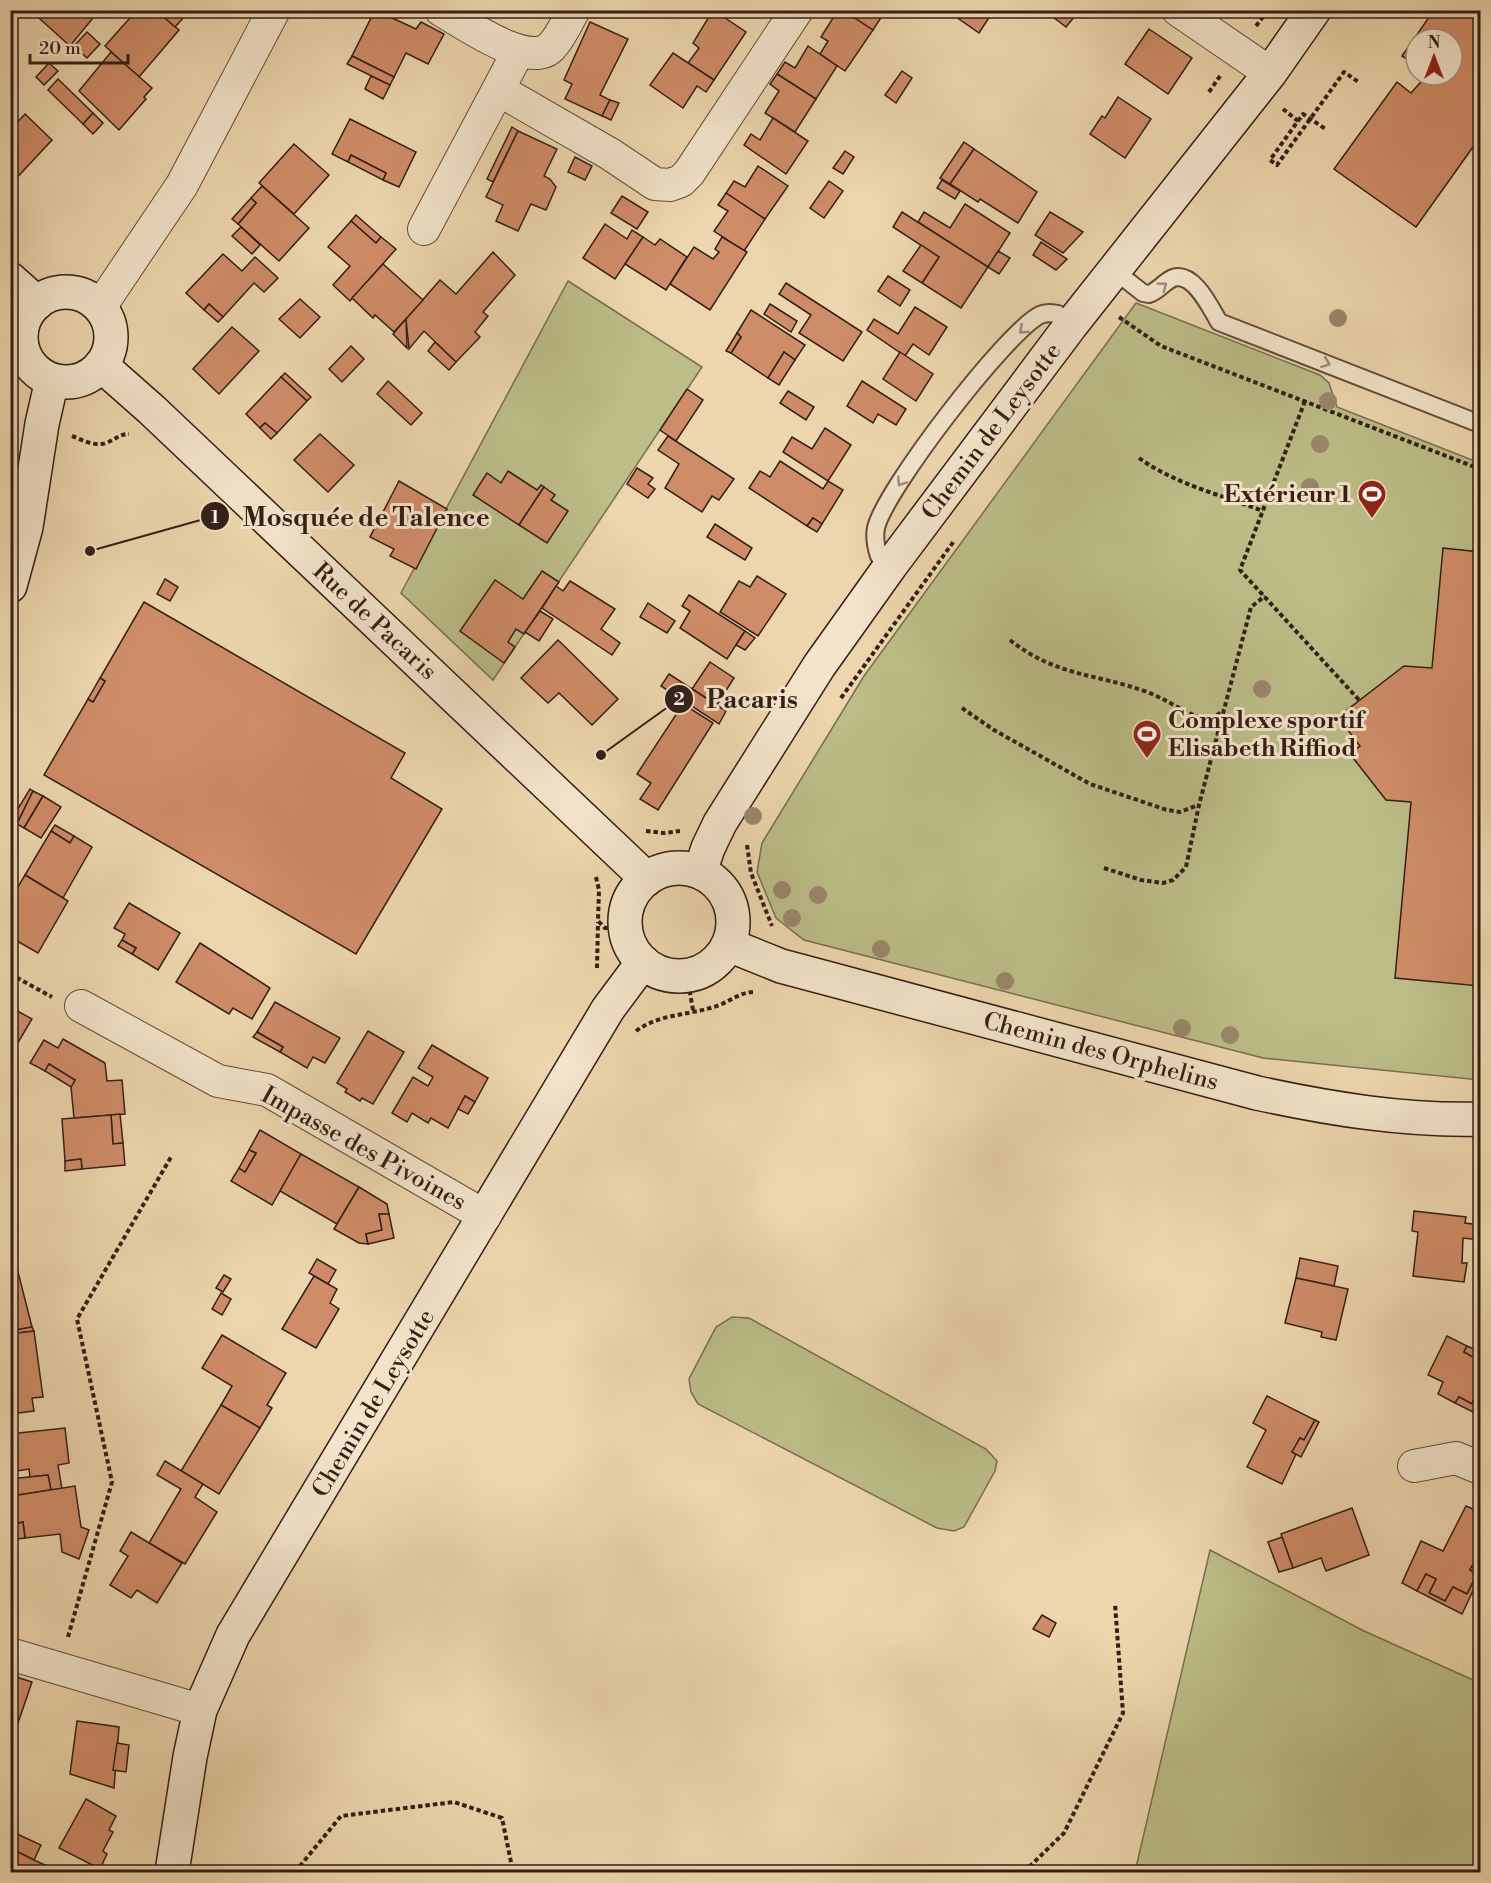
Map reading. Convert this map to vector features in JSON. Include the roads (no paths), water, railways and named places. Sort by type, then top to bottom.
[{"type":"street","points":[[99,307],[182,185],[274,10]]},
{"type":"street","points":[[441,10],[518,52],[536,56],[551,48],[573,10]]},
{"type":"street","points":[[499,90],[610,154],[655,184],[670,185],[681,181],[689,173],[797,10]]},
{"type":"street","points":[[1178,10],[1270,73]]},
{"type":"street","name":"Chemin de Leysotte","points":[[700,872],[720,823],[784,718],[891,565],[1071,325],[1270,73],[1314,10]]},
{"type":"street","points":[[424,229],[518,52]]},
{"type":"street","points":[[10,279],[37,303]]},
{"type":"street","points":[[62,292],[82,296],[99,307],[110,330],[111,343],[101,366],[79,380],[52,380],[40,374],[30,364],[16,339],[37,303],[62,292]]},
{"type":"street","name":"Rue de Pacaris","points":[[101,366],[152,410],[647,879]]},
{"type":"street","points":[[10,586],[26,527],[42,424],[52,380]]},
{"type":"street","points":[[682,868],[700,872],[714,881],[726,894],[732,911],[733,928],[729,945],[719,959],[705,970],[687,976],[672,976],[656,971],[642,962],[611,924],[627,909],[634,892],[647,879],[663,871],[682,868]]},
{"type":"street","name":"Chemin des Orphelins","points":[[729,945],[781,966],[1257,1093],[1330,1109],[1438,1120],[1480,1119]]},
{"type":"street","name":"Chemin de Leysotte","points":[[172,1872],[189,1757],[200,1710],[233,1635],[608,1009],[642,962]]},
{"type":"street","name":"Impasse des Pivoines","points":[[81,1005],[218,1081],[267,1090],[485,1216]]},
{"type":"street","points":[[1414,1466],[1456,1458],[1480,1468]]},
{"type":"street","points":[[10,1654],[200,1710]]},
{"type":"lane","points":[[1114,271],[1143,293],[1149,294],[1173,278],[1184,279],[1203,296],[1219,322],[1480,424]]},
{"type":"lane","points":[[891,565],[879,556],[875,537],[876,527],[887,503],[944,420],[996,356],[1039,316],[1058,314],[1071,325]]},
{"type":"place","name":"Extérieur 1","points":[[1372,520]]},
{"type":"place","name":"Mosquée de Talence","points":[[90,551]]},
{"type":"place","name":"Pacaris","points":[[601,755]]},
{"type":"place","name":"Complexe sportif Elisabeth Riffiod","points":[[1147,760]]}]
